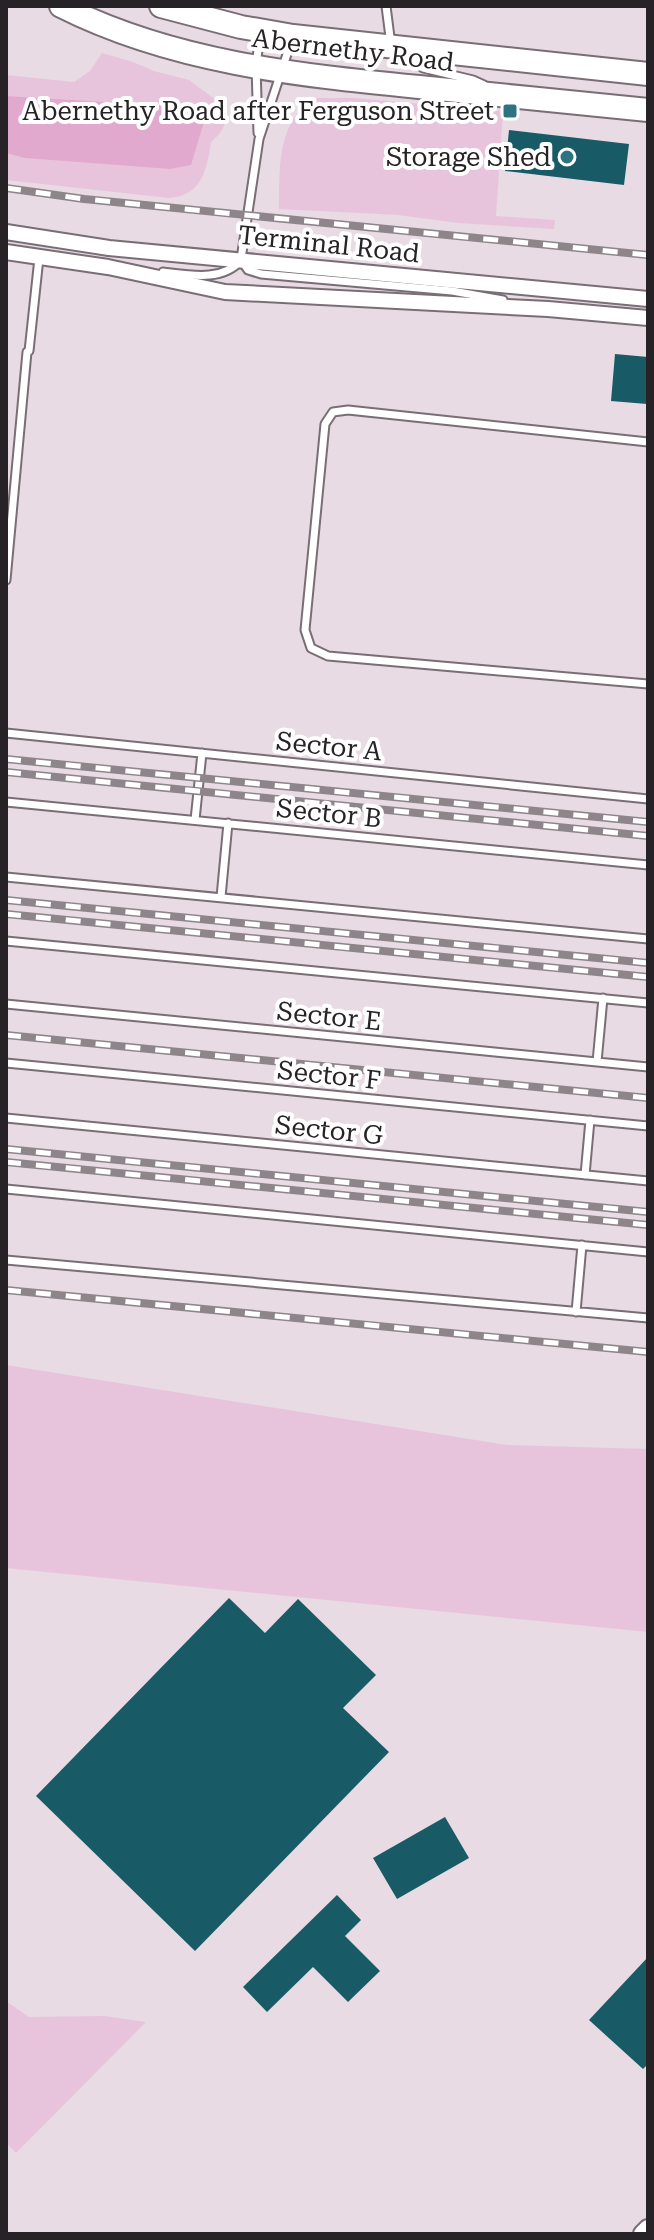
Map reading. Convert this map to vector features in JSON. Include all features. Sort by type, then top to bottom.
[{"type":"main road","name":"Abernethy Road","points":[[61,6],[112,29],[211,59],[282,71],[648,110]]},
{"type":"main road","name":"Abernethy Road","points":[[161,6],[260,31],[293,36],[648,74]]},
{"type":"street","name":"Terminal Road","points":[[6,232],[82,245],[648,299]]},
{"type":"street","points":[[6,252],[108,267],[225,292],[548,309],[648,318]]},
{"type":"street","points":[[643,2234],[648,2229]]},
{"type":"lane","points":[[386,6],[391,46],[423,68],[473,80],[503,96]]},
{"type":"lane","points":[[259,139],[256,66],[260,31]]},
{"type":"lane","points":[[108,267],[205,275],[229,270],[241,260],[259,139],[293,36]]},
{"type":"lane","points":[[6,580],[39,258]]},
{"type":"lane","points":[[241,260],[248,270],[261,274],[452,291],[548,309]]},
{"type":"lane","points":[[648,442],[348,410],[333,412],[325,424],[305,630],[311,648],[328,656],[648,684]]},
{"type":"lane","name":"Sector A","points":[[6,733],[648,799]]},
{"type":"lane","points":[[195,820],[202,753]]},
{"type":"lane","name":"Sector B","points":[[6,802],[648,865]]},
{"type":"lane","points":[[221,897],[228,823]]},
{"type":"lane","points":[[6,877],[648,939]]},
{"type":"lane","points":[[6,941],[648,1003]]},
{"type":"lane","points":[[597,1062],[603,998]]},
{"type":"lane","name":"Sector E","points":[[6,1004],[648,1067]]},
{"type":"lane","name":"Sector F","points":[[6,1063],[648,1126]]},
{"type":"lane","name":"Sector G","points":[[6,1118],[648,1181]]},
{"type":"lane","points":[[585,1175],[590,1120]]},
{"type":"lane","points":[[6,1189],[648,1252]]},
{"type":"lane","points":[[576,1312],[582,1245]]},
{"type":"lane","points":[[6,1260],[648,1318]]},
{"type":"shaded area","points":[[102,53],[189,80],[224,106],[224,126],[211,142],[200,180],[188,192],[169,198],[6,180],[6,75],[74,82],[90,71]]},
{"type":"shaded area","points":[[6,96],[188,107],[204,122],[191,165],[170,169],[25,158],[6,153]]},
{"type":"shaded area","points":[[317,98],[354,98],[503,111],[496,216],[555,220],[554,229],[458,223],[398,215],[279,209],[281,161],[287,132],[304,107]]},
{"type":"shaded area","points":[[6,1365],[507,1445],[648,1449],[648,1632],[6,1568]]},
{"type":"shaded area","points":[[6,2001],[29,2017],[104,2016],[146,2022],[16,2153],[6,2143]]},
{"type":"building","name":"Storage Shed","points":[[509,130],[629,144],[624,185],[505,171]]},
{"type":"building","points":[[615,354],[648,357],[647,404],[611,401]]},
{"type":"building","points":[[229,1598],[265,1633],[298,1599],[376,1675],[343,1708],[389,1752],[195,1951],[36,1796]]},
{"type":"building","points":[[445,1817],[469,1858],[397,1899],[373,1858]]},
{"type":"building","points":[[337,1895],[361,1920],[345,1936],[380,1971],[348,2002],[313,1967],[267,2012],[243,1987]]},
{"type":"building","points":[[648,1957],[648,2064],[643,2069],[589,2020]]},
{"type":"railway","points":[[6,188],[84,199],[648,255]]},
{"type":"railway","points":[[6,759],[648,822]]},
{"type":"railway","points":[[6,772],[648,836]]},
{"type":"railway","points":[[6,900],[648,963]]},
{"type":"railway","points":[[6,914],[648,977]]},
{"type":"railway","points":[[6,1035],[648,1098]]},
{"type":"railway","points":[[6,1149],[648,1212]]},
{"type":"railway","points":[[6,1162],[648,1225]]},
{"type":"railway","points":[[6,1290],[648,1352]]},
{"type":"place","name":"Abernethy Road after Ferguson Street","points":[[510,111]]},
{"type":"place","name":"Storage Shed","points":[[567,157]]}]
